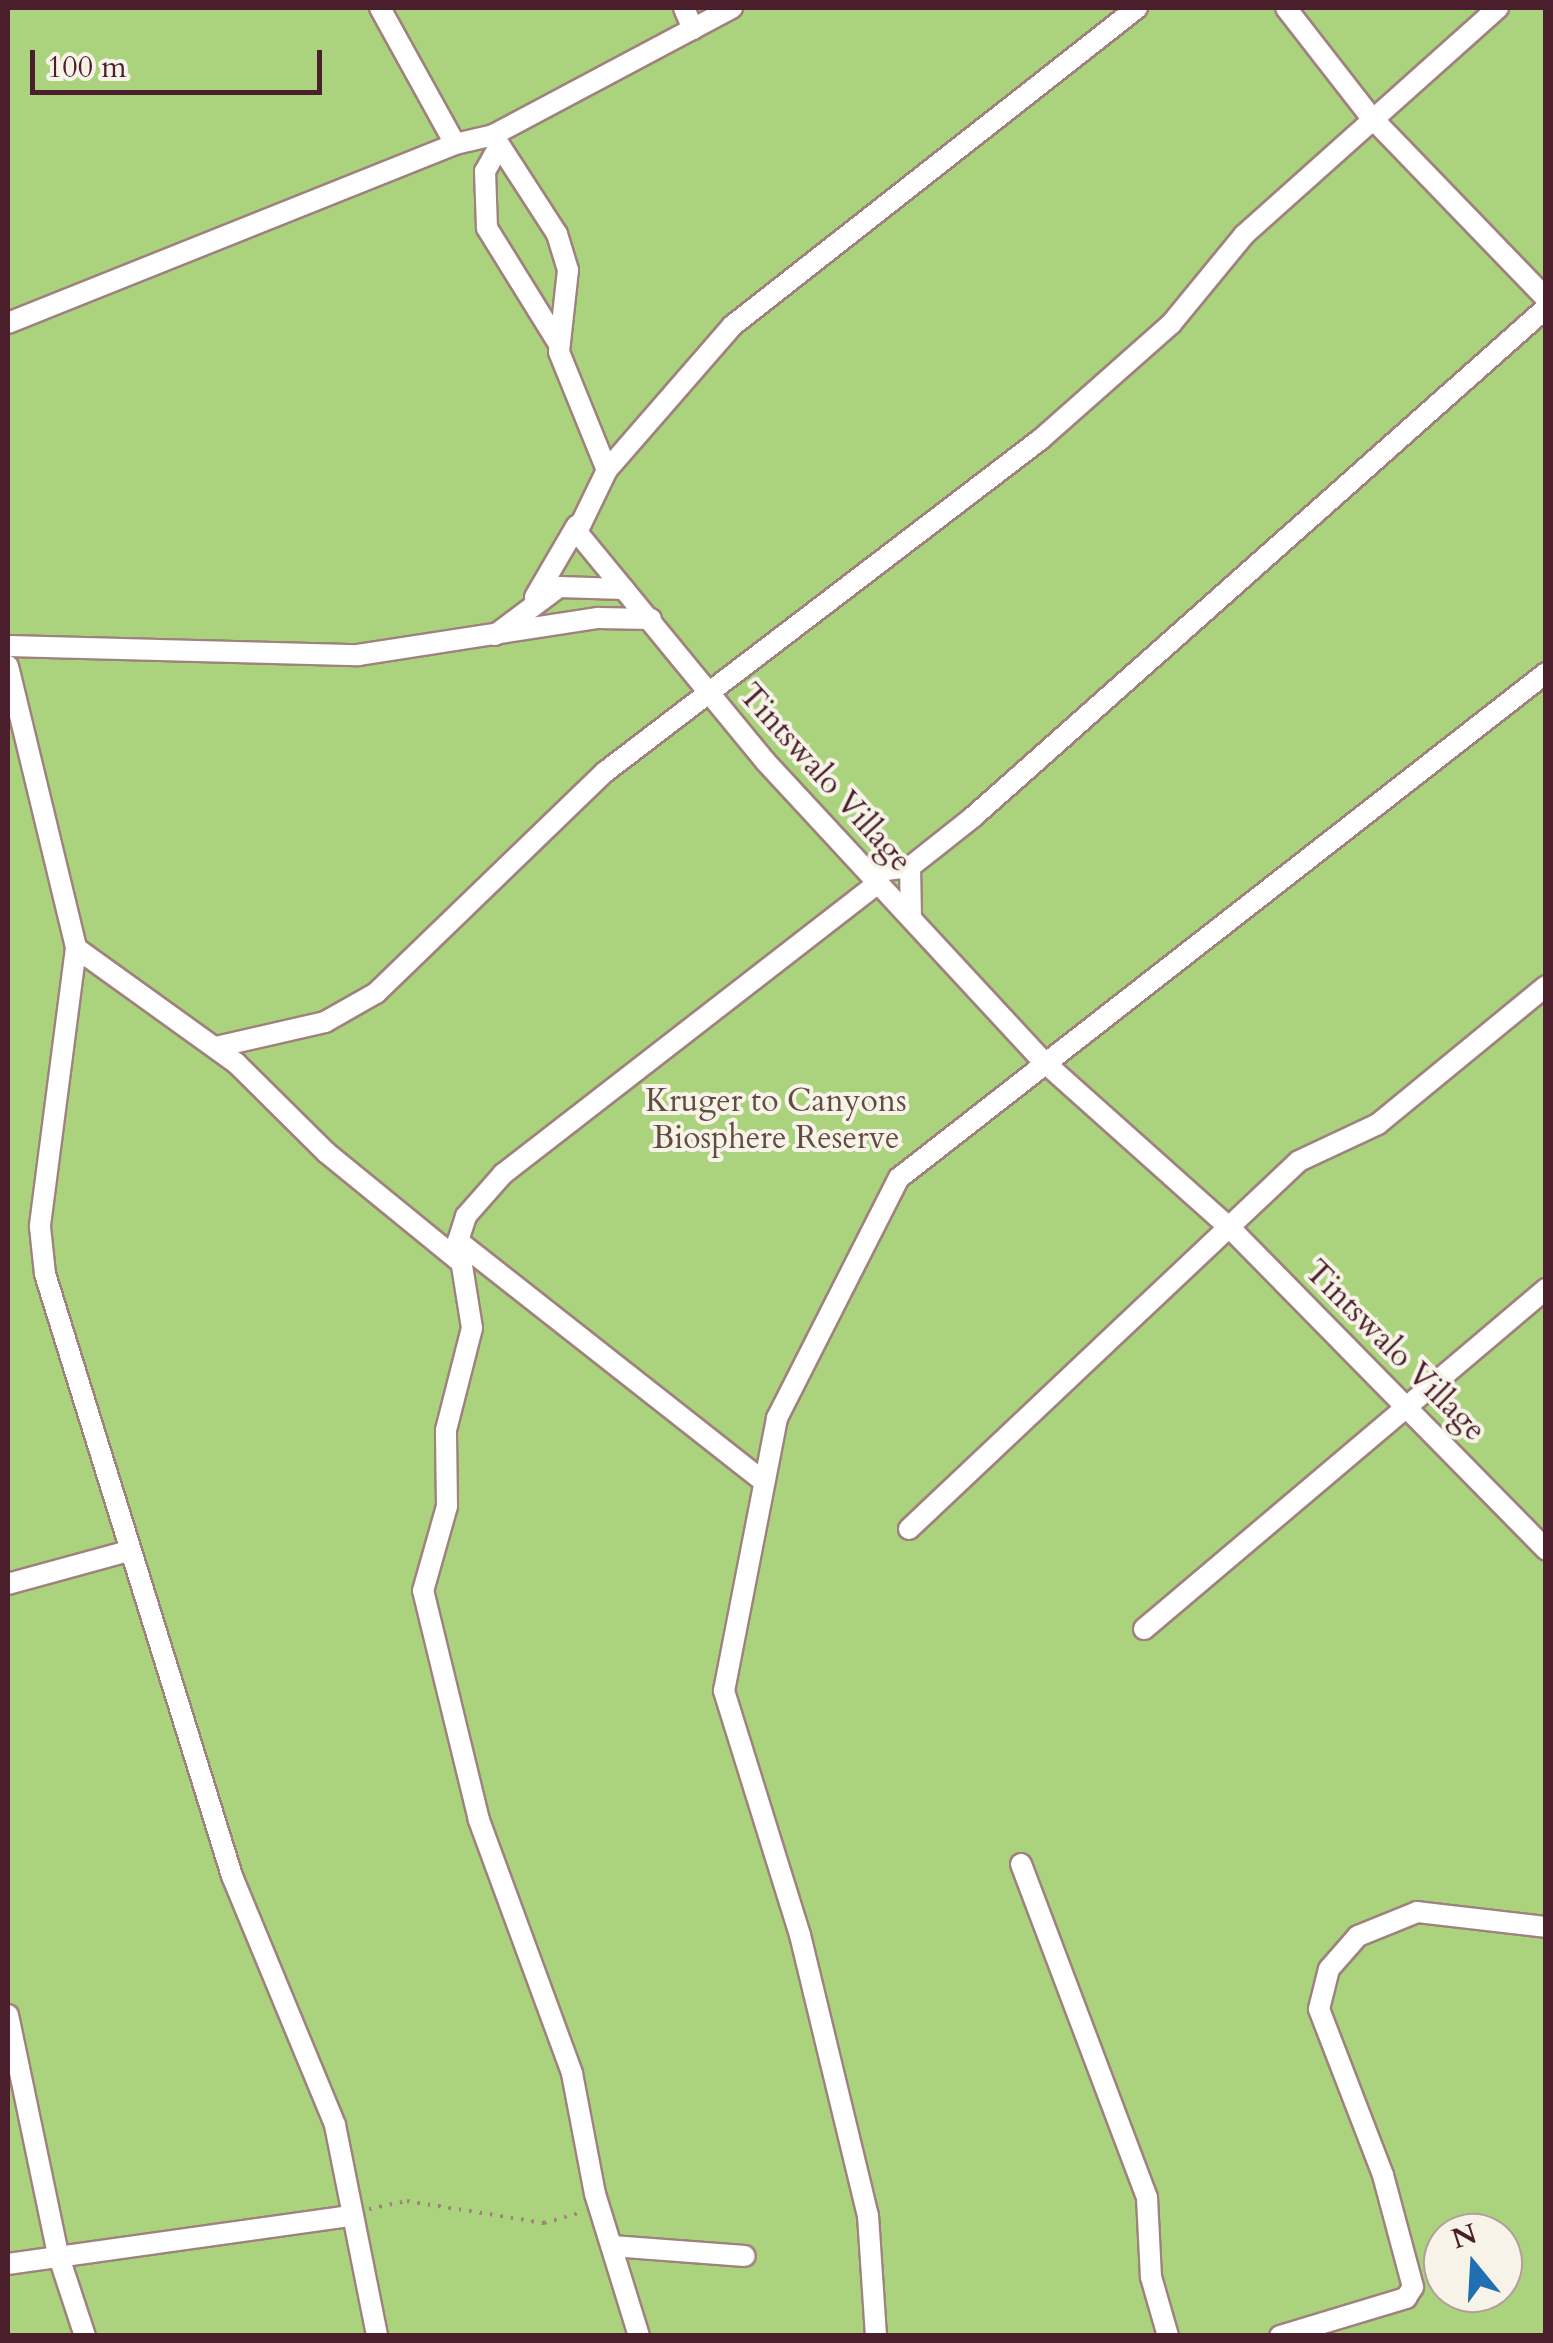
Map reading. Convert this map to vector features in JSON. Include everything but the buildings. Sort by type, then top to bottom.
[{"type":"street","points":[[380,8],[455,144]]},
{"type":"street","points":[[684,8],[693,29]]},
{"type":"street","points":[[8,323],[455,144],[496,142],[732,8]]},
{"type":"street","points":[[495,635],[536,598],[607,470],[732,326],[1137,8]]},
{"type":"street","points":[[1286,8],[1370,117],[1546,298]]},
{"type":"street","points":[[216,1047],[357,1008],[606,772],[1041,439],[1171,324],[1244,235],[1370,117],[1498,8]]},
{"type":"street","points":[[496,142],[563,248],[570,283],[559,344]]},
{"type":"street","points":[[496,142],[485,171],[487,228],[559,344],[607,470]]},
{"type":"street","points":[[640,2336],[595,2194],[572,2073],[479,1820],[423,1591],[445,1518],[446,1430],[472,1328],[458,1251],[466,1216],[503,1174],[874,877],[910,866],[1546,308]]},
{"type":"street","name":"Tintswalo Village","points":[[577,524],[707,691],[1043,1061],[1233,1231],[1406,1401],[1546,1550]]},
{"type":"street","points":[[536,598],[585,584],[624,588]]},
{"type":"street","points":[[8,646],[358,655],[495,635],[651,619]]},
{"type":"street","points":[[8,666],[76,948],[40,1227],[45,1274],[125,1552],[232,1876],[335,2125],[350,2216],[377,2336]]},
{"type":"street","points":[[876,2336],[868,2216],[800,1935],[724,1691],[777,1418],[883,1199],[1043,1061],[1546,673]]},
{"type":"street","points":[[910,866],[911,916]]},
{"type":"street","points":[[76,948],[216,1047],[458,1251],[762,1480]]},
{"type":"street","points":[[909,1529],[1233,1231],[1305,1156],[1378,1124],[1546,986]]},
{"type":"street","points":[[1144,1629],[1406,1401],[1546,1289]]},
{"type":"street","points":[[8,1584],[125,1552]]},
{"type":"street","points":[[1021,1864],[1147,2198],[1152,2277],[1168,2336]]},
{"type":"street","points":[[1280,2336],[1406,2298],[1413,2287],[1384,2175],[1319,2009],[1329,1968],[1358,1936],[1417,1912],[1546,1926]]},
{"type":"street","points":[[8,2015],[58,2254],[86,2336]]},
{"type":"street","points":[[8,2264],[350,2216]]},
{"type":"street","points":[[612,2246],[745,2256]]},
{"type":"path","points":[[350,2216],[407,2201],[544,2223],[577,2216],[595,2194]]},
{"type":"green space","name":"Kruger to Canyons Biosphere Reserve","points":[[8,8],[1545,8],[1545,2335],[8,2336]]}]
